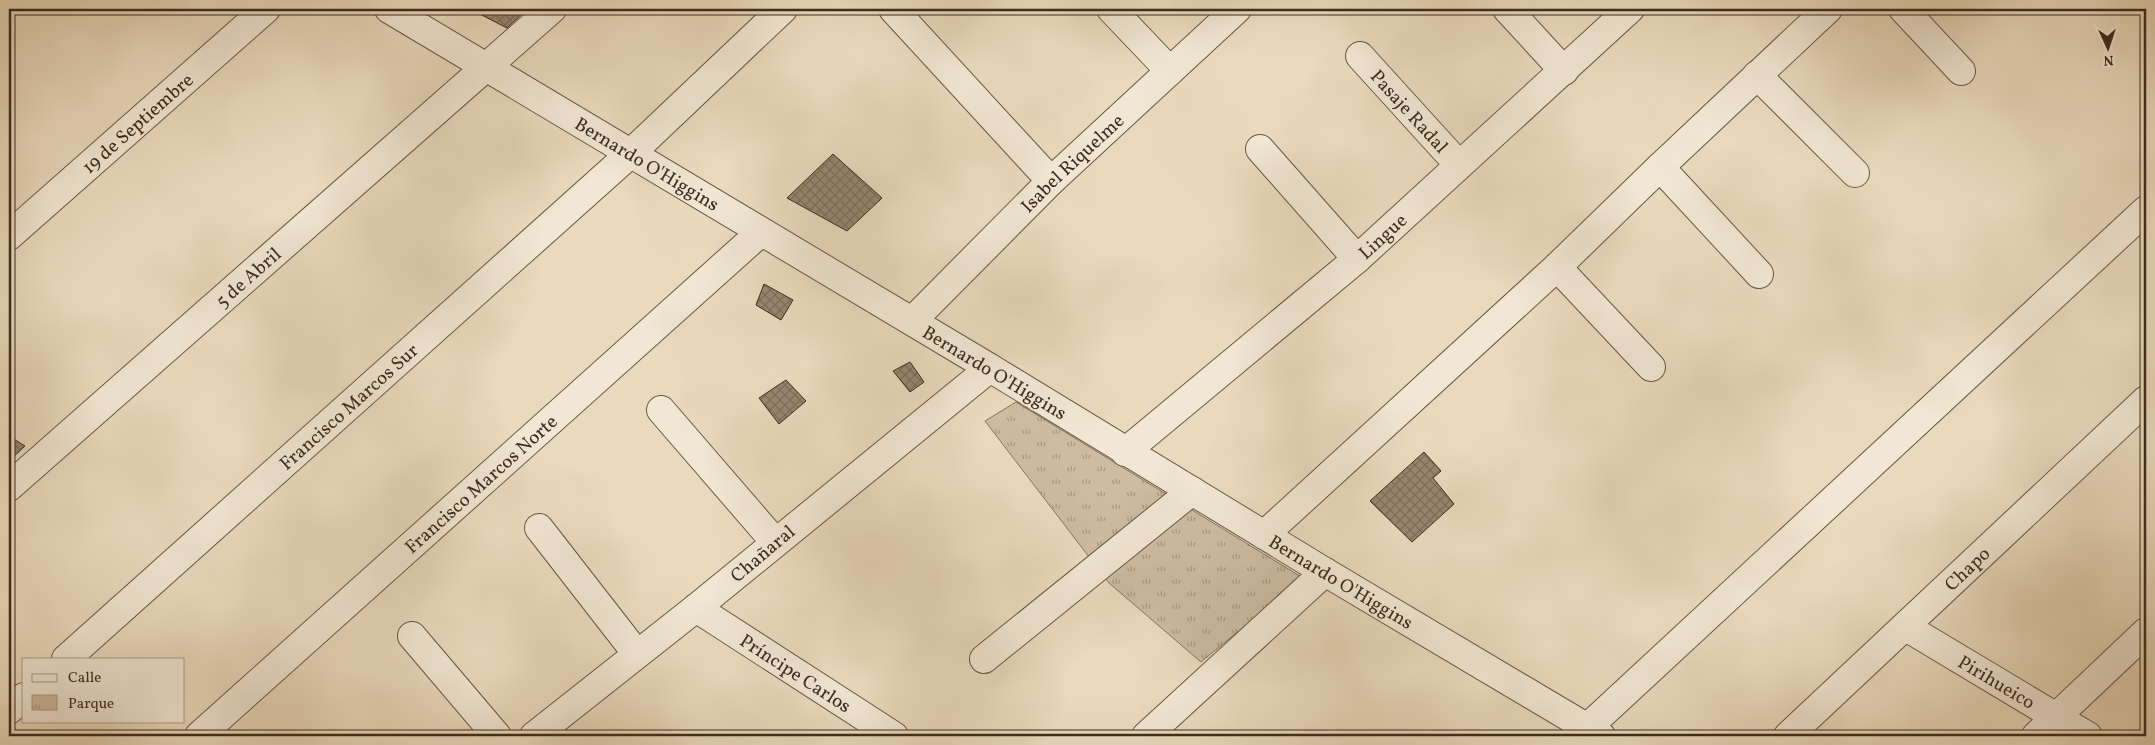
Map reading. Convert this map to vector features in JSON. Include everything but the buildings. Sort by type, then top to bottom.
[{"type":"street","name":"19 de Septiembre","points":[[9,236],[266,9]]},
{"type":"street","name":"Bernardo O'Higgins","points":[[389,9],[912,321],[1125,452],[1594,732]]},
{"type":"street","name":"5 de Abril","points":[[9,487],[552,9]]},
{"type":"street","name":"Francisco Marcos Sur","points":[[67,658],[630,154],[784,9]]},
{"type":"street","points":[[893,9],[1051,181]]},
{"type":"street","points":[[1111,9],[1170,71]]},
{"type":"street","name":"Isabel Riquelme","points":[[912,321],[1051,181],[1237,9]]},
{"type":"street","points":[[1507,9],[1564,71]]},
{"type":"street","name":"Lingue","points":[[1125,452],[1357,259],[1630,9]]},
{"type":"street","points":[[1264,535],[1557,267],[1828,9]]},
{"type":"street","points":[[1903,9],[1961,71]]},
{"type":"street","name":"Pasaje Radal","points":[[1360,56],[1459,165]]},
{"type":"street","points":[[1757,75],[1855,173]]},
{"type":"street","points":[[1260,149],[1357,259]]},
{"type":"street","points":[[1660,167],[1759,274]]},
{"type":"street","points":[[1594,732],[2146,210]]},
{"type":"street","name":"Francisco Marcos Norte","points":[[199,736],[761,232]]},
{"type":"street","points":[[1557,267],[1651,366]]},
{"type":"street","name":"Chañaral","points":[[547,733],[637,654],[990,368]]},
{"type":"street","name":"Chapo","points":[[1788,736],[2146,400]]},
{"type":"street","points":[[661,410],[775,542]]},
{"type":"street","points":[[984,659],[1192,491]]},
{"type":"street","points":[[539,528],[637,654]]},
{"type":"street","points":[[1146,736],[1325,572]]},
{"type":"street","name":"Príncipe Carlos","points":[[696,608],[894,736]]},
{"type":"street","name":"Pirihueico","points":[[1906,627],[2088,736]]},
{"type":"street","points":[[2036,736],[2146,632]]},
{"type":"street","points":[[412,636],[497,736]]},
{"type":"street","points":[[9,710],[22,699]]},
{"type":"green space","points":[[1016,402],[1303,578],[1201,662],[1109,583],[985,421]]}]
